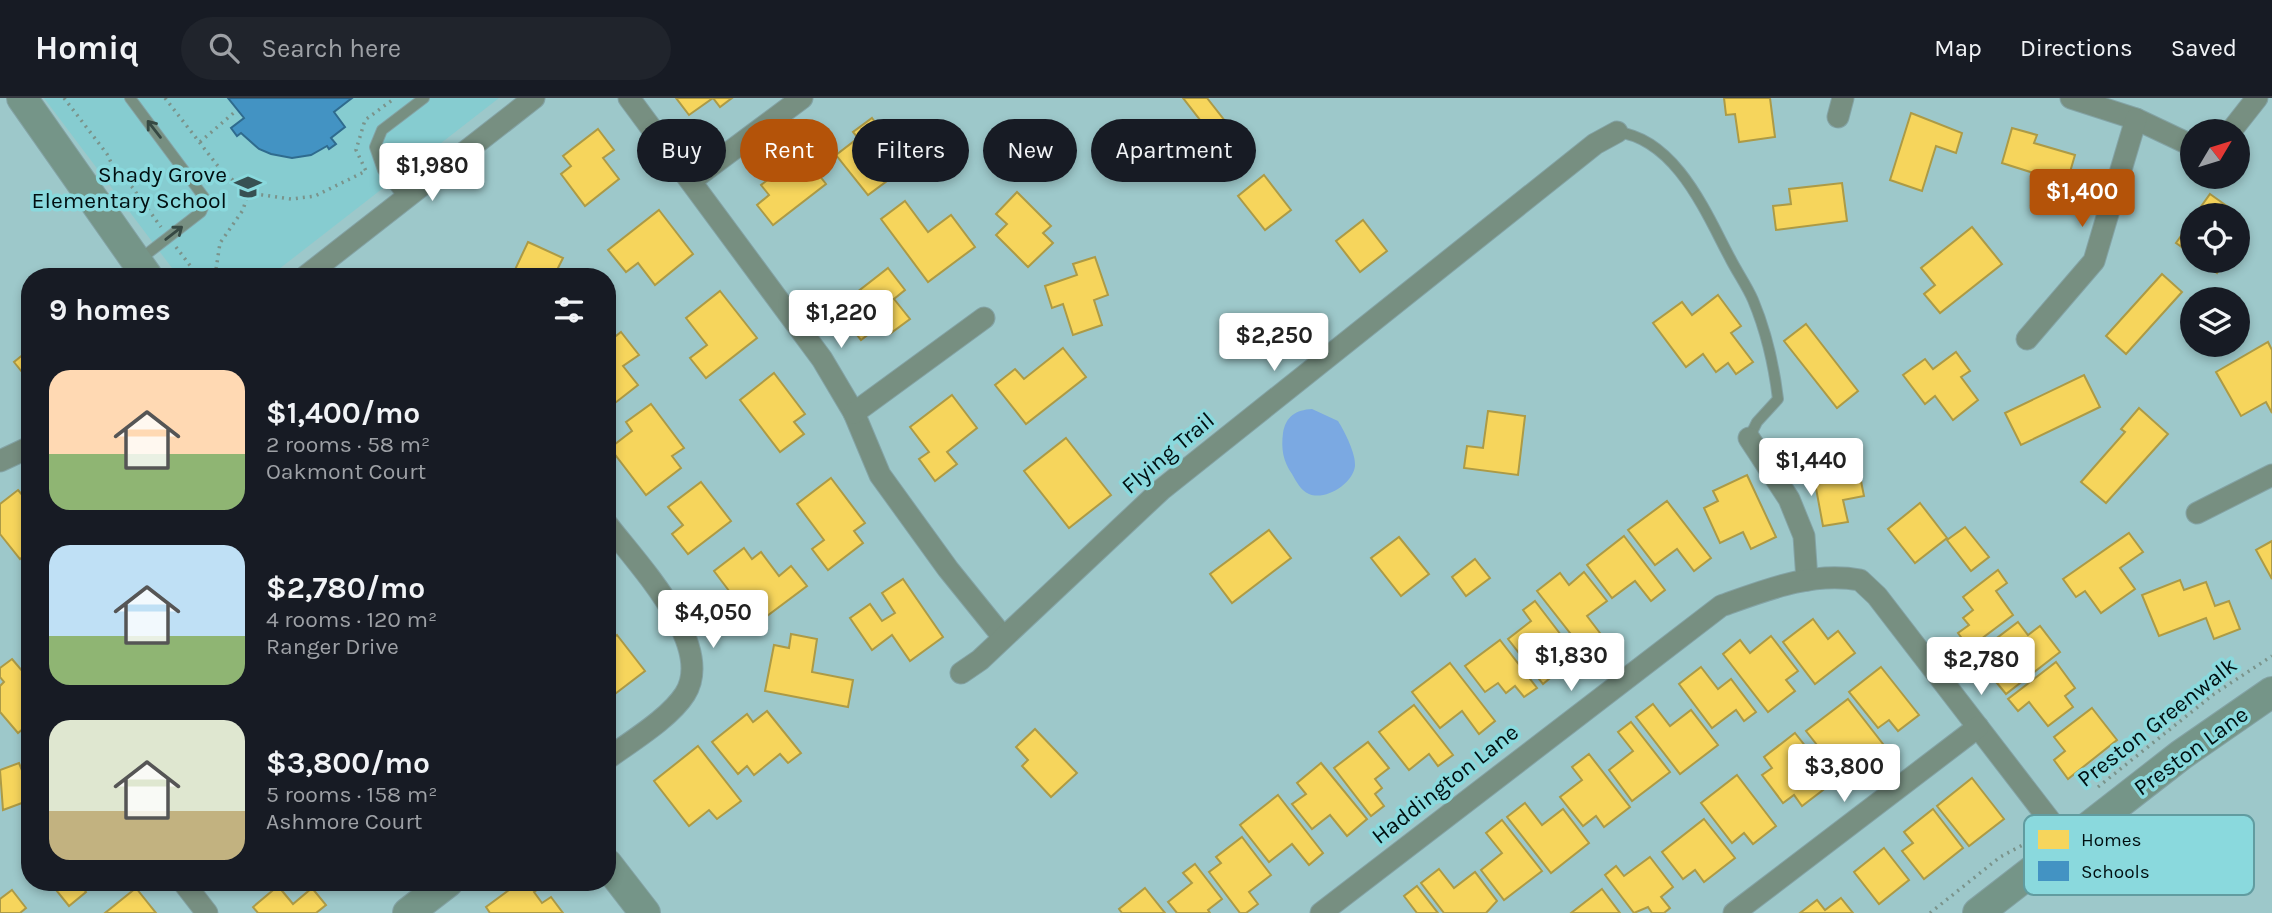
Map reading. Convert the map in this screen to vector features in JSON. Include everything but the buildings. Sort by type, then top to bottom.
[{"type":"street","points":[[22,98],[141,268]]},
{"type":"street","points":[[316,268],[534,98]]},
{"type":"street","points":[[629,98],[645,119]]},
{"type":"street","points":[[726,155],[802,98]]},
{"type":"street","points":[[2071,98],[2136,119],[2180,140]]},
{"type":"street","points":[[2240,119],[2257,98]]},
{"type":"street","points":[[2027,339],[2094,261],[2136,119]]},
{"type":"street","name":"Flying Trail","points":[[961,673],[1003,638],[1161,490],[1595,144],[1617,132]]},
{"type":"street","points":[[693,182],[822,359],[854,414],[880,475],[897,501],[1003,638]]},
{"type":"street","points":[[854,414],[984,318]]},
{"type":"street","points":[[1749,438],[1789,499],[1804,536],[1807,580]]},
{"type":"street","points":[[0,461],[21,451]]},
{"type":"street","points":[[2197,513],[2272,475]]},
{"type":"street","points":[[616,536],[684,630],[692,654],[692,674],[686,693],[674,707],[616,753]]},
{"type":"street","name":"Haddington Lane","points":[[1321,913],[1721,606],[1767,589],[1839,576],[1860,580],[1877,596],[1978,727]]},
{"type":"street","name":"Preston Lane","points":[[2093,815],[2272,692]]},
{"type":"street","points":[[1734,913],[1978,727],[2046,815]]},
{"type":"street","name":"Preston Lane","points":[[1978,913],[2024,871]]},
{"type":"street","points":[[616,876],[645,913]]},
{"type":"street","points":[[190,891],[207,913]]},
{"type":"street","points":[[421,909],[439,891]]},
{"type":"lane","points":[[130,98],[206,200],[201,212],[169,237],[143,268]]},
{"type":"lane","points":[[404,198],[383,170],[375,147],[382,130],[424,98]]},
{"type":"lane","points":[[1617,132],[1627,133],[1651,146],[1676,168],[1706,211],[1753,300],[1768,346],[1778,398],[1757,422],[1749,438]]},
{"type":"path","points":[[64,98],[107,154],[116,173],[132,187],[192,268]]},
{"type":"path","points":[[165,98],[221,170],[248,193],[291,199],[315,196],[366,171],[356,150],[365,120],[395,98]]},
{"type":"path","points":[[200,142],[237,110]]},
{"type":"path","points":[[216,268],[220,243],[243,210],[248,193]]},
{"type":"path","name":"Preston Greenwalk","points":[[2095,790],[2214,694],[2272,656]]},
{"type":"path","points":[[1930,913],[2000,857],[2024,849]]},
{"type":"shaded area","name":"Shady Grove Elementary School","points":[[44,98],[499,98],[280,268],[172,268]]},
{"type":"shaded area","points":[[1312,409],[1338,421],[1350,443],[1355,461],[1353,473],[1344,485],[1330,493],[1315,496],[1306,493],[1297,483],[1283,450],[1284,427],[1289,418],[1301,411]]},
{"type":"place","name":"Shady Grove Elementary School","points":[[248,187]]}]
